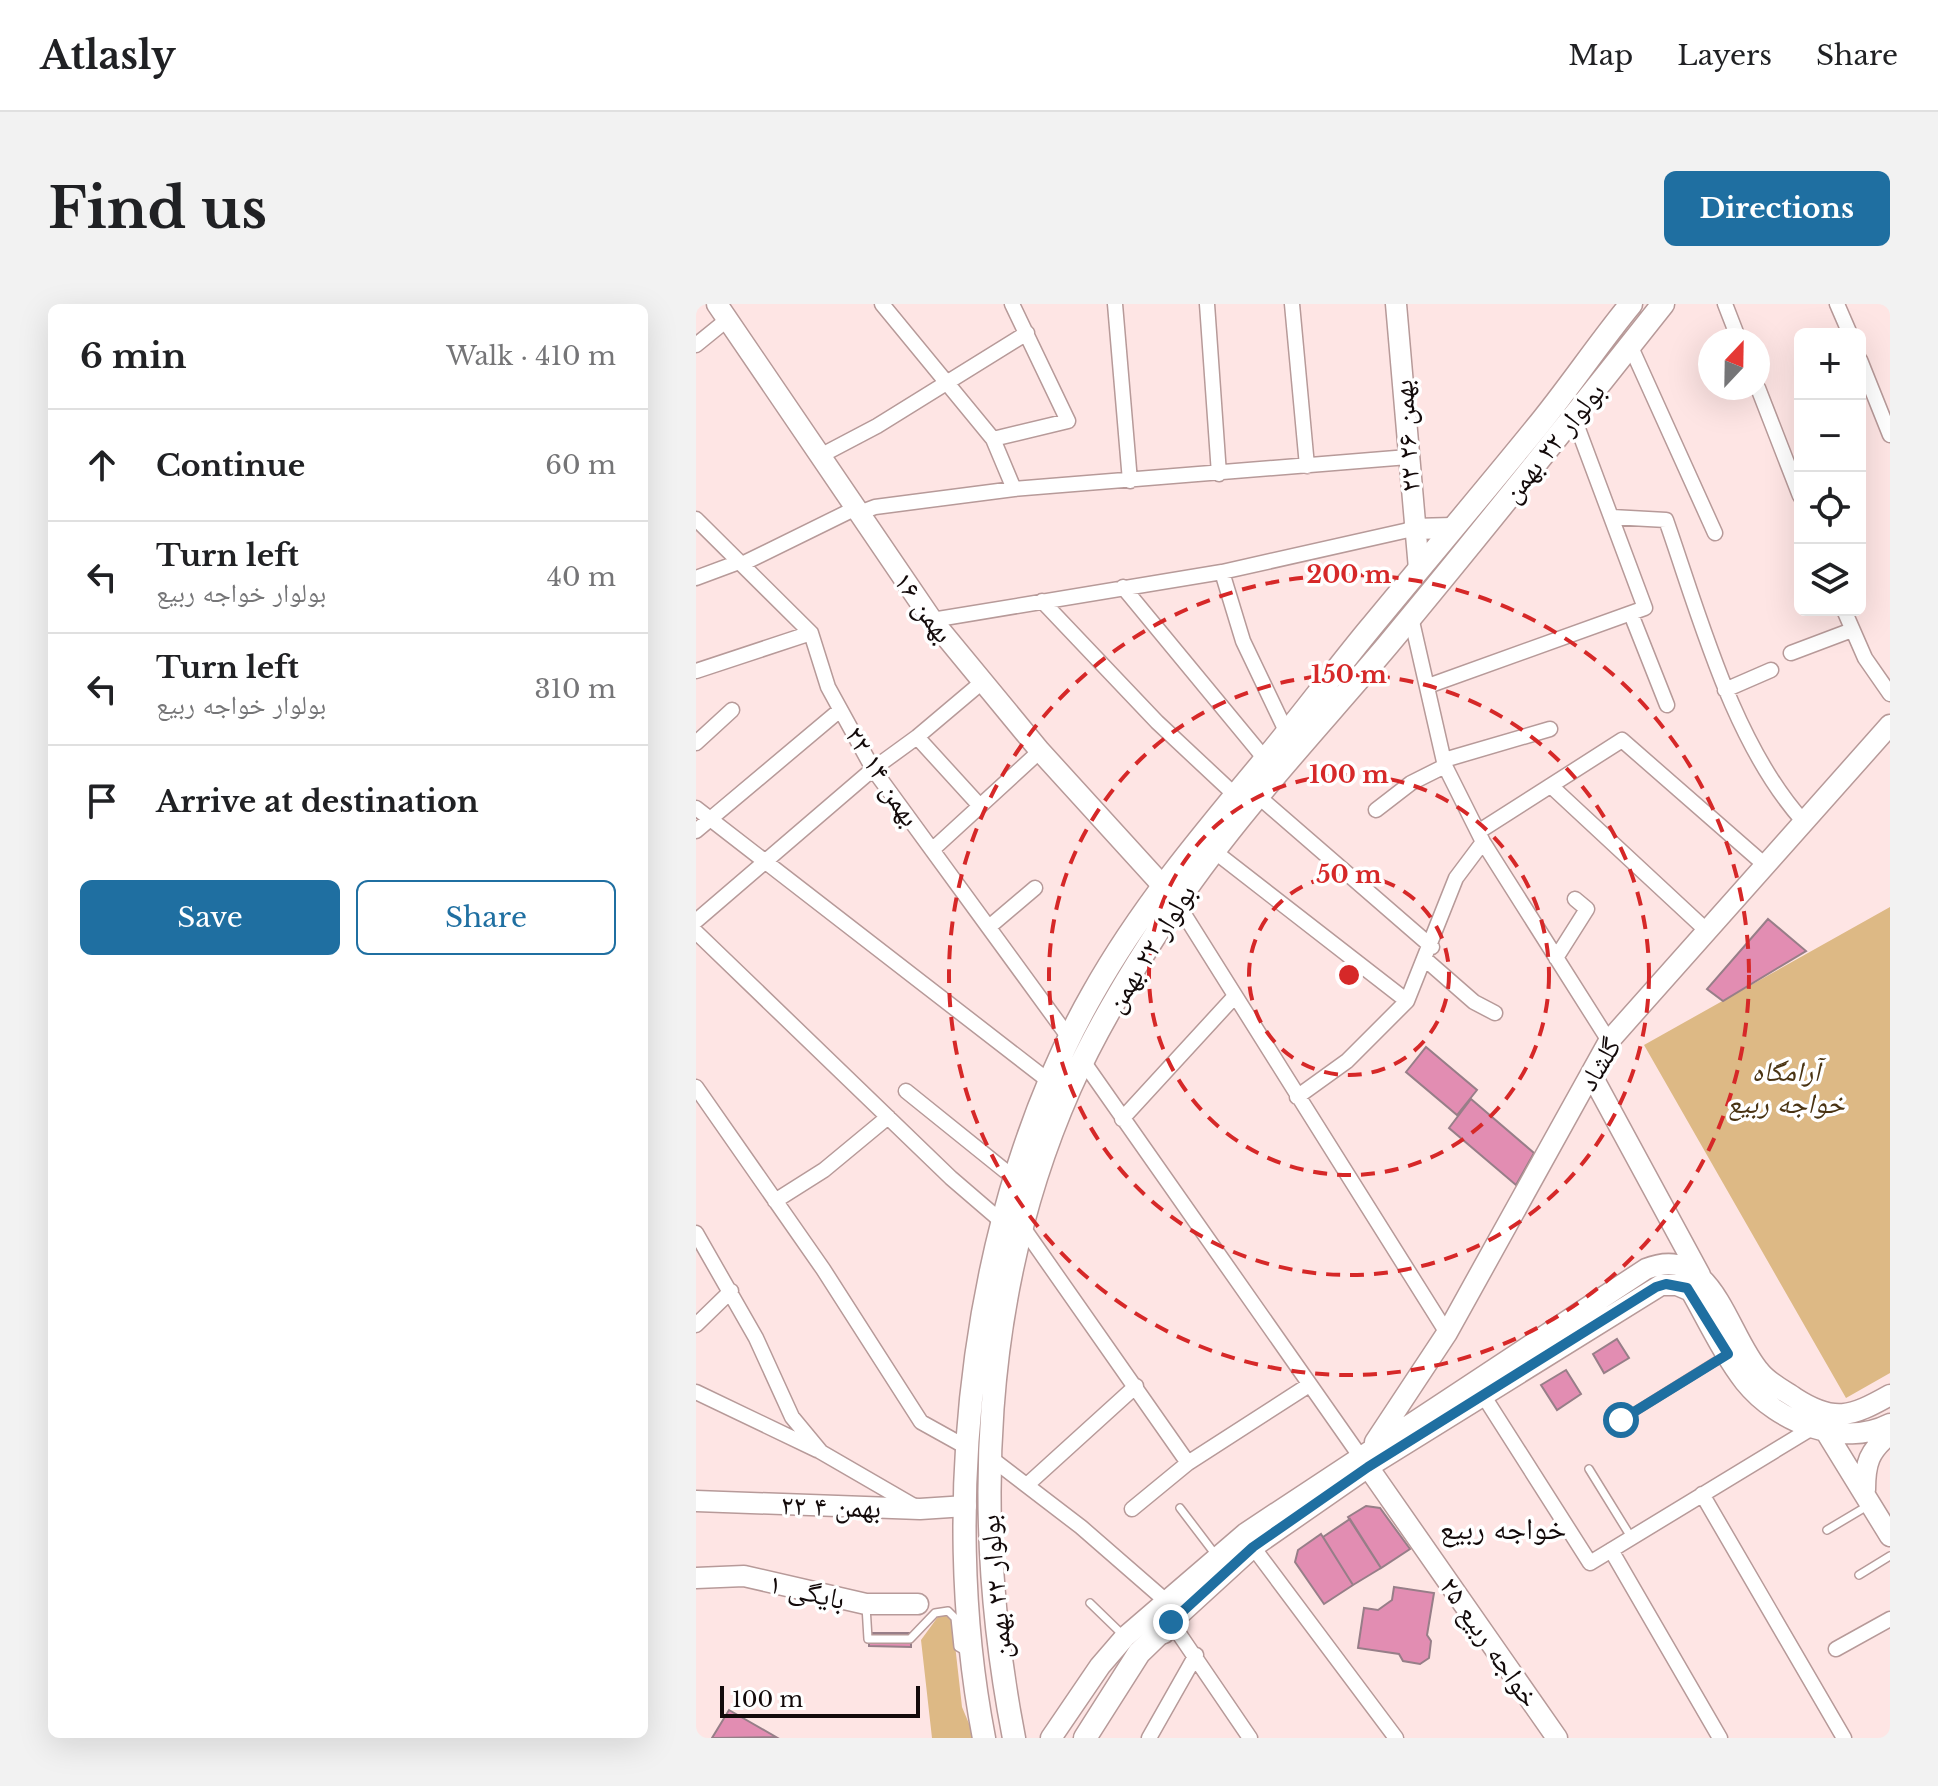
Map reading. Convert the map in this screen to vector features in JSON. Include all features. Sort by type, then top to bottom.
[{"type":"main road","name":"بولوار ۲۲ بهمن","points":[[984,1738],[973,1657],[966,1506],[977,1450],[984,1298],[1068,1092],[1111,1007],[1214,851],[1411,617],[1663,304]]},
{"type":"main road","name":"بولوار ۲۲ بهمن","points":[[1012,1223],[1014,1178],[1050,1082],[1093,992],[1162,885],[1538,426],[1625,306]]},
{"type":"main road","name":"بولوار ۲۲ بهمن","points":[[977,1450],[994,1602],[1014,1738]]},
{"type":"main road","points":[[1085,1738],[1168,1612]]},
{"type":"street","points":[[882,304],[993,439],[1014,489]]},
{"type":"street","points":[[993,439],[1068,421],[1012,304]]},
{"type":"street","points":[[1115,304],[1130,481]]},
{"type":"street","points":[[1207,304],[1219,474]]},
{"type":"street","points":[[1292,304],[1307,466]]},
{"type":"street","name":"۲۲ بهمن ۲۶","points":[[1396,304],[1413,529],[1453,528]]},
{"type":"street","points":[[1725,304],[1734,328]]},
{"type":"street","points":[[1837,304],[1847,328]]},
{"type":"street","points":[[696,345],[722,312]]},
{"type":"street","name":"بهمن ۱۶","points":[[722,312],[932,620],[1040,751],[1162,885]]},
{"type":"street","points":[[820,456],[877,426],[1027,333]]},
{"type":"street","points":[[1630,345],[1715,533]]},
{"type":"street","points":[[1866,375],[1890,435]]},
{"type":"street","points":[[1763,400],[1794,481]]},
{"type":"street","points":[[1428,686],[1645,608],[1574,418]]},
{"type":"street","points":[[696,578],[740,563],[858,511],[875,507],[1014,489],[1408,457]]},
{"type":"street","points":[[1612,517],[1666,520],[1725,690],[1789,804],[1803,821]]},
{"type":"street","name":"۲۲ بهمن ۱۴","points":[[696,519],[811,633],[828,687],[873,769],[1070,1039]]},
{"type":"street","points":[[932,620],[1222,572],[1413,529],[1419,569]]},
{"type":"street","points":[[1222,572],[1243,641],[1286,731]]},
{"type":"street","points":[[1123,587],[1265,759]]},
{"type":"street","points":[[1042,601],[1157,722],[1235,795]]},
{"type":"street","points":[[1631,614],[1667,705]]},
{"type":"street","points":[[1846,616],[1865,658],[1890,694]]},
{"type":"street","points":[[1411,617],[1444,763],[1481,837],[1609,1041]]},
{"type":"street","points":[[1791,653],[1852,630]]},
{"type":"street","points":[[696,671],[811,633]]},
{"type":"street","points":[[1725,690],[1771,670]]},
{"type":"street","points":[[696,921],[873,769],[981,683]]},
{"type":"street","points":[[696,743],[732,710]]},
{"type":"street","points":[[696,831],[840,710]]},
{"type":"street","name":"گلشاد","points":[[1366,1457],[1447,1333],[1609,1041],[1890,725]]},
{"type":"street","points":[[1376,810],[1444,763],[1550,729]]},
{"type":"street","points":[[917,737],[980,806]]},
{"type":"street","points":[[1297,1097],[1347,1061],[1407,1001],[1429,954],[1456,878],[1481,837],[1622,740],[1765,865]]},
{"type":"street","points":[[932,850],[1040,751]]},
{"type":"street","points":[[1551,786],[1706,930]]},
{"type":"street","points":[[1259,797],[1429,954],[1474,1002],[1495,1013]]},
{"type":"street","points":[[696,808],[1050,1082]]},
{"type":"street","points":[[1214,851],[1407,1001]]},
{"type":"street","points":[[989,927],[1035,888]]},
{"type":"street","points":[[1556,958],[1587,909],[1575,899]]},
{"type":"street","points":[[1177,903],[1447,1333]]},
{"type":"street","points":[[696,932],[951,1178],[1012,1223],[1136,1386],[1188,1463]]},
{"type":"street","points":[[1122,1119],[1235,996]]},
{"type":"street","points":[[1083,1061],[1309,1385],[1366,1457]]},
{"type":"street","points":[[1591,1074],[1700,1275],[1760,1372],[1808,1406],[1890,1536]]},
{"type":"street","points":[[696,1087],[921,1422],[977,1450],[1028,1484],[1168,1612],[1250,1738]]},
{"type":"street","points":[[906,1091],[1014,1178]]},
{"type":"street","points":[[775,1201],[824,1170],[888,1117]]},
{"type":"street","points":[[696,1233],[731,1291],[792,1417],[821,1452]]},
{"type":"street","points":[[1097,1738],[1168,1612],[1218,1557],[1246,1533],[1366,1457],[1646,1269],[1671,1264],[1700,1275]]},
{"type":"street","points":[[1051,1738],[1100,1666],[1125,1637],[1168,1612],[1366,1457],[1483,1395],[1666,1284],[1691,1291],[1746,1384],[1762,1398],[1822,1425],[1862,1435],[1890,1424]]},
{"type":"street","points":[[696,1325],[731,1291]]},
{"type":"street","points":[[1132,1509],[1188,1463],[1309,1385]]},
{"type":"street","points":[[1028,1484],[1136,1386]]},
{"type":"street","points":[[696,1392],[821,1452],[920,1509]]},
{"type":"street","points":[[1483,1395],[1590,1563],[1822,1425],[1856,1414],[1890,1395]]},
{"type":"street","points":[[1868,1497],[1865,1471],[1871,1451],[1890,1434]]},
{"type":"street","name":"خواجه ربیع ۲۵","points":[[1366,1457],[1557,1738]]},
{"type":"street","points":[[1702,1494],[1844,1738]]},
{"type":"street","name":"۲۲ بهمن ۴","points":[[696,1501],[920,1509],[966,1506]]},
{"type":"street","points":[[1253,1547],[1396,1738]]},
{"type":"street","points":[[1611,1550],[1720,1738]]},
{"type":"street","name":"بایگی ۱","points":[[696,1578],[744,1576],[866,1604],[918,1604]]},
{"type":"street","points":[[1836,1649],[1890,1619]]},
{"type":"street","points":[[1156,1734],[1196,1655]]},
{"type":"lane","points":[[1621,1420],[1728,1354]]},
{"type":"lane","points":[[1589,1469],[1631,1537]]},
{"type":"lane","points":[[1827,1530],[1868,1497]]},
{"type":"lane","points":[[1180,1508],[1218,1557]]},
{"type":"lane","points":[[1859,1575],[1890,1556]]},
{"type":"lane","points":[[1090,1603],[1125,1637]]},
{"type":"lane","points":[[866,1604],[868,1639],[910,1639],[942,1610],[955,1618],[958,1647],[973,1657]]},
{"type":"green space","name":"آرامگاه خواجه ربیع","points":[[1890,907],[1890,1373],[1846,1398],[1644,1045]]},
{"type":"green space","points":[[940,1614],[952,1618],[962,1707],[975,1738],[932,1738],[921,1640]]},
{"type":"building","points":[[1768,919],[1806,951],[1723,1001],[1707,989]]},
{"type":"building","points":[[1426,1047],[1477,1090],[1457,1115],[1406,1072]]},
{"type":"building","points":[[1471,1099],[1534,1153],[1516,1185],[1449,1128]]},
{"type":"building","points":[[1617,1339],[1629,1358],[1604,1373],[1593,1354]]},
{"type":"building","points":[[1566,1370],[1581,1394],[1557,1410],[1541,1385]]},
{"type":"building","points":[[1366,1506],[1380,1508],[1410,1549],[1381,1568],[1348,1517]]},
{"type":"building","points":[[1350,1519],[1381,1568],[1353,1585],[1323,1537]]},
{"type":"building","points":[[1321,1534],[1353,1585],[1324,1604],[1295,1562],[1298,1550]]},
{"type":"building","points":[[1394,1587],[1434,1593],[1427,1635],[1431,1641],[1429,1658],[1420,1664],[1403,1661],[1399,1654],[1358,1648],[1364,1608],[1378,1610],[1392,1600]]},
{"type":"building","points":[[869,1633],[911,1633],[911,1647],[869,1646]]},
{"type":"building","points":[[729,1710],[776,1737],[712,1738]]},
{"type":"district","name":"خواجه ربیع","points":[[1503,1529]]},
{"type":"route","points":[[1171,1622],[1253,1547],[1368,1467],[1656,1287],[1666,1284],[1687,1288],[1728,1354],[1621,1420]]}]
